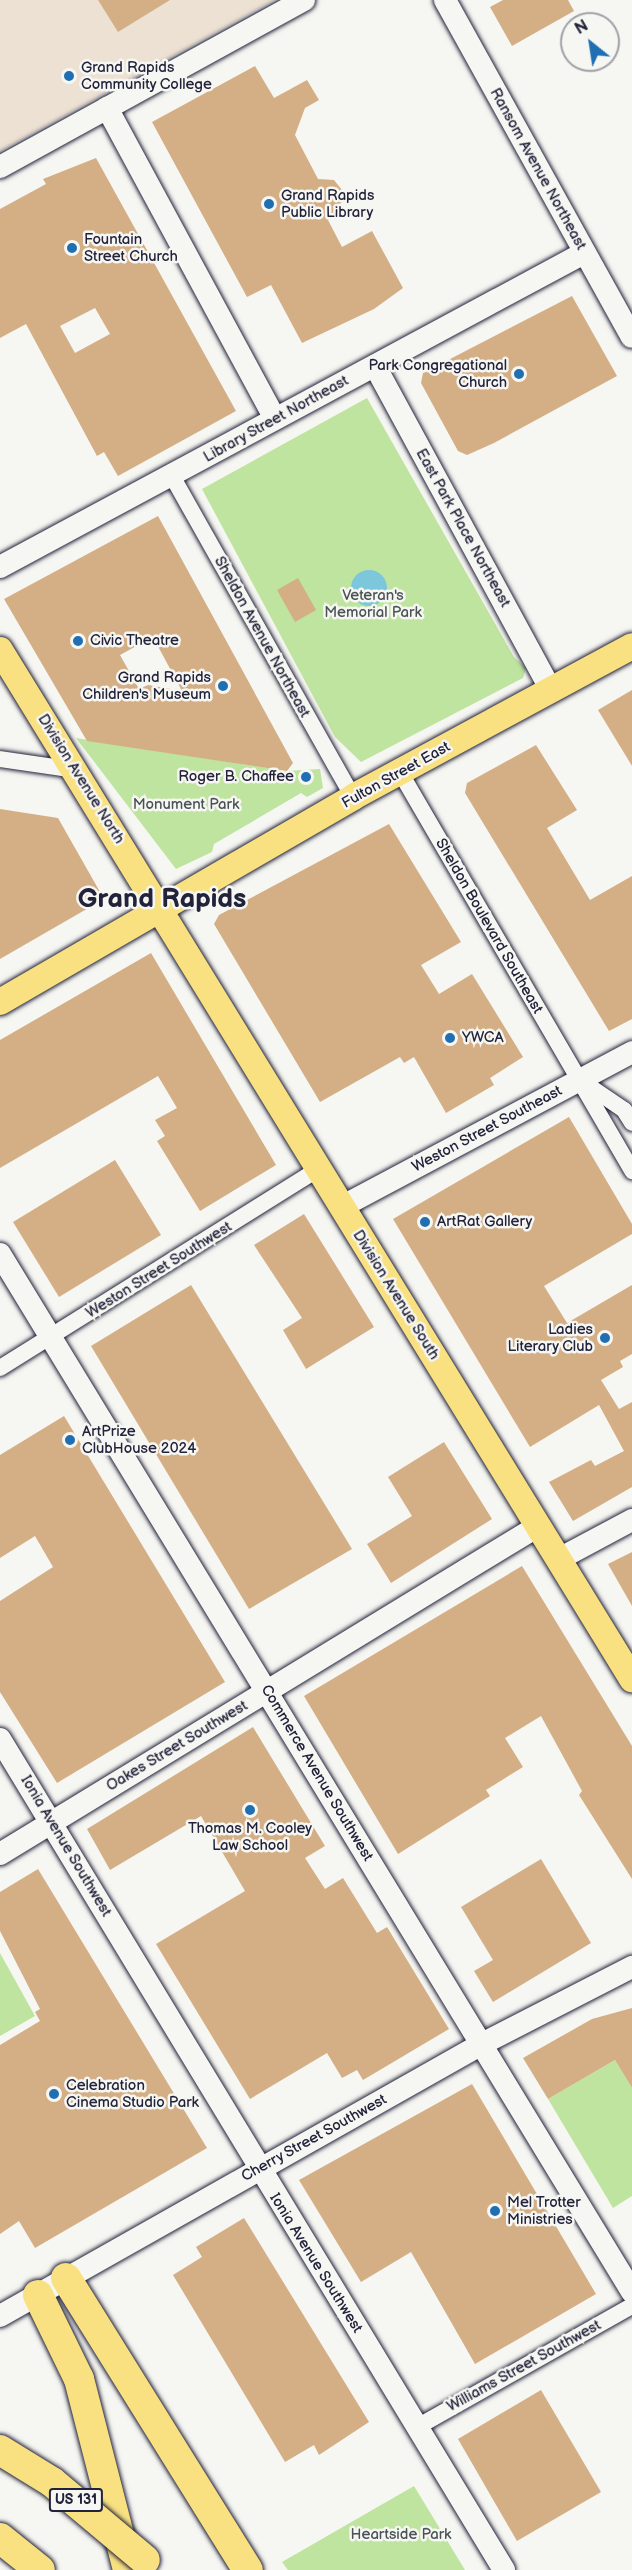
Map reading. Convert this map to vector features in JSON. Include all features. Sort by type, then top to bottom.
[{"type":"highway","points":[[66,2278],[248,2570]]},
{"type":"highway","points":[[38,2295],[79,2379],[144,2567]]},
{"type":"highway","name":"US 131","points":[[0,2450],[52,2482],[144,2567]]},
{"type":"highway","points":[[0,2538],[40,2570]]},
{"type":"main road","name":"Fulton Street East","points":[[0,1002],[353,798],[632,646]]},
{"type":"main road","name":"Division Avenue North","points":[[0,650],[163,909]]},
{"type":"main road","name":"Division Avenue South","points":[[163,909],[317,1170],[632,1679]]},
{"type":"street","points":[[0,167],[304,0]]},
{"type":"street","name":"Ransom Avenue Northeast","points":[[445,0],[632,337]]},
{"type":"street","points":[[108,108],[275,419]]},
{"type":"street","name":"Library Street Northeast","points":[[0,567],[584,252]]},
{"type":"street","name":"East Park Place Northeast","points":[[375,366],[551,690]]},
{"type":"street","name":"Sheldon Avenue Northeast","points":[[172,476],[353,798]]},
{"type":"street","points":[[0,759],[75,770]]},
{"type":"street","name":"Sheldon Boulevard Southeast","points":[[400,772],[632,1171]]},
{"type":"street","name":"Weston Street Southeast","points":[[341,1207],[632,1052]]},
{"type":"street","name":"Sheldon Boulevard Southeast","points":[[579,1080],[624,1110],[632,1123]]},
{"type":"street","name":"Weston Street Southwest","points":[[0,1368],[317,1170]]},
{"type":"street","name":"Commerce Avenue Southwest","points":[[0,1254],[632,2292]]},
{"type":"street","points":[[559,1559],[632,1520]]},
{"type":"street","name":"Oakes Street Southwest","points":[[0,1854],[538,1526]]},
{"type":"street","name":"Ionia Avenue Southwest","points":[[0,1739],[258,2170],[504,2570]]},
{"type":"street","name":"Cherry Street Southwest","points":[[0,2316],[482,2044],[632,1967]]},
{"type":"street","name":"Williams Street Southwest","points":[[417,2427],[632,2306]]},
{"type":"shaded area","name":"Grand Rapids Community College","points":[[0,0],[274,0],[0,151]]},
{"type":"green space","name":"Veteran's Memorial Park","points":[[367,398],[514,657],[526,668],[523,678],[361,762],[335,737],[202,489]]},
{"type":"green space","name":"Monument Park","points":[[76,738],[287,771],[320,769],[323,788],[307,797],[301,793],[214,844],[212,852],[176,869]]},
{"type":"green space","points":[[0,1953],[35,2016],[0,2036]]},
{"type":"green space","points":[[615,2060],[632,2088],[632,2196],[613,2208],[548,2099]]},
{"type":"green space","name":"Heartside Park","points":[[414,2486],[465,2570],[288,2570],[282,2562]]},
{"type":"water","points":[[369,570],[381,576],[387,588],[381,600],[369,606],[357,600],[351,588],[357,576]]},
{"type":"building","points":[[98,0],[170,0],[118,32]]},
{"type":"building","points":[[503,0],[568,0],[574,11],[560,12],[560,19],[512,46],[490,7]]},
{"type":"building","name":"Grand Rapids Public Library","points":[[255,66],[274,98],[307,80],[319,100],[305,108],[295,135],[318,179],[334,180],[342,190],[342,202],[328,220],[342,247],[372,231],[403,288],[374,309],[302,343],[271,285],[247,297],[152,122]]},
{"type":"building","points":[[96,158],[236,411],[118,476],[104,452],[97,456],[26,324],[0,338],[0,209],[46,184],[43,179]],"holes":[[[95,308],[110,334],[75,353],[60,326]]]},
{"type":"building","name":"Park Congregational Church","points":[[572,296],[617,376],[494,443],[467,455],[458,451],[421,383],[423,373]]},
{"type":"building","points":[[158,516],[293,763],[287,771],[87,741],[4,599]],"holes":[[[153,637],[182,691],[148,685],[139,689],[120,655]]]},
{"type":"building","points":[[298,578],[316,610],[295,622],[277,590]]},
{"type":"building","points":[[632,690],[632,766],[598,710]]},
{"type":"building","points":[[536,745],[577,810],[547,828],[590,900],[632,876],[632,1019],[609,1031],[465,793],[467,783]]},
{"type":"building","points":[[0,809],[58,818],[104,899],[0,959]]},
{"type":"building","points":[[389,824],[461,942],[421,965],[439,994],[472,974],[523,1057],[490,1078],[494,1085],[446,1113],[414,1057],[404,1063],[400,1057],[320,1102],[214,924],[219,915]]},
{"type":"building","points":[[151,953],[276,1165],[200,1211],[157,1141],[165,1136],[155,1120],[177,1108],[158,1076],[0,1168],[0,1040]]},
{"type":"building","points":[[569,1117],[632,1224],[632,1234],[544,1286],[567,1323],[632,1285],[632,1354],[620,1361],[623,1367],[601,1380],[619,1409],[632,1402],[632,1487],[573,1521],[549,1482],[591,1460],[595,1466],[624,1451],[599,1405],[530,1447],[393,1219]]},
{"type":"building","points":[[115,1160],[161,1235],[59,1297],[13,1222]]},
{"type":"building","points":[[304,1214],[374,1327],[306,1369],[283,1330],[302,1318],[254,1245]]},
{"type":"building","points":[[191,1285],[352,1549],[249,1609],[91,1346]]},
{"type":"building","points":[[64,1416],[225,1682],[57,1783],[0,1692],[0,1601],[53,1567],[35,1536],[0,1558],[0,1455]]},
{"type":"building","points":[[444,1442],[492,1519],[391,1583],[367,1544],[412,1516],[388,1477]]},
{"type":"building","points":[[632,1552],[632,1606],[608,1564]]},
{"type":"building","points":[[522,1566],[632,1746],[632,1879],[579,1795],[582,1791],[541,1716],[505,1738],[523,1767],[486,1790],[490,1796],[398,1854],[304,1696]]},
{"type":"building","points":[[253,1727],[325,1846],[305,1858],[325,1889],[343,1878],[377,1933],[387,1927],[449,2029],[363,2080],[357,2070],[342,2078],[327,2053],[250,2099],[156,1944],[245,1891],[201,1816],[110,1870],[87,1829]]},
{"type":"building","points":[[541,1859],[591,1943],[493,2002],[474,1971],[493,1960],[461,1907]]},
{"type":"building","points":[[38,1869],[207,2148],[35,2248],[19,2221],[0,2234],[0,2045],[40,2021],[35,2012],[40,2009],[0,1931],[0,1892]]},
{"type":"building","points":[[632,2008],[632,2088],[615,2060],[548,2099],[523,2058],[592,2019]]},
{"type":"building","points":[[472,2084],[596,2294],[475,2364],[411,2252],[361,2282],[299,2180]]},
{"type":"building","points":[[244,2218],[369,2422],[319,2455],[314,2445],[285,2462],[173,2275],[202,2257],[196,2247]]},
{"type":"building","points":[[541,2390],[601,2492],[517,2541],[458,2439]]},
{"type":"place","name":"Grand Rapids Community College","points":[[69,76]]},
{"type":"place","name":"Grand Rapids Public Library","points":[[269,204]]},
{"type":"place","name":"Fountain Street Church","points":[[72,248]]},
{"type":"place","name":"Park Congregational Church","points":[[519,374]]},
{"type":"place","name":"Civic Theatre","points":[[78,641]]},
{"type":"place","name":"Grand Rapids Children's Museum","points":[[223,686]]},
{"type":"place","name":"Roger B. Chaffee","points":[[306,777]]},
{"type":"place","name":"YWCA","points":[[450,1038]]},
{"type":"place","name":"ArtRat Gallery","points":[[425,1222]]},
{"type":"place","name":"Ladies Literary Club","points":[[605,1338]]},
{"type":"place","name":"ArtPrize ClubHouse 2024","points":[[70,1440]]},
{"type":"place","name":"Thomas M. Cooley Law School","points":[[250,1810]]},
{"type":"place","name":"Celebration Cinema Studio Park","points":[[54,2094]]},
{"type":"place","name":"Mel Trotter Ministries","points":[[495,2211]]},
{"type":"district","name":"Grand Rapids","points":[[162,900]]}]
